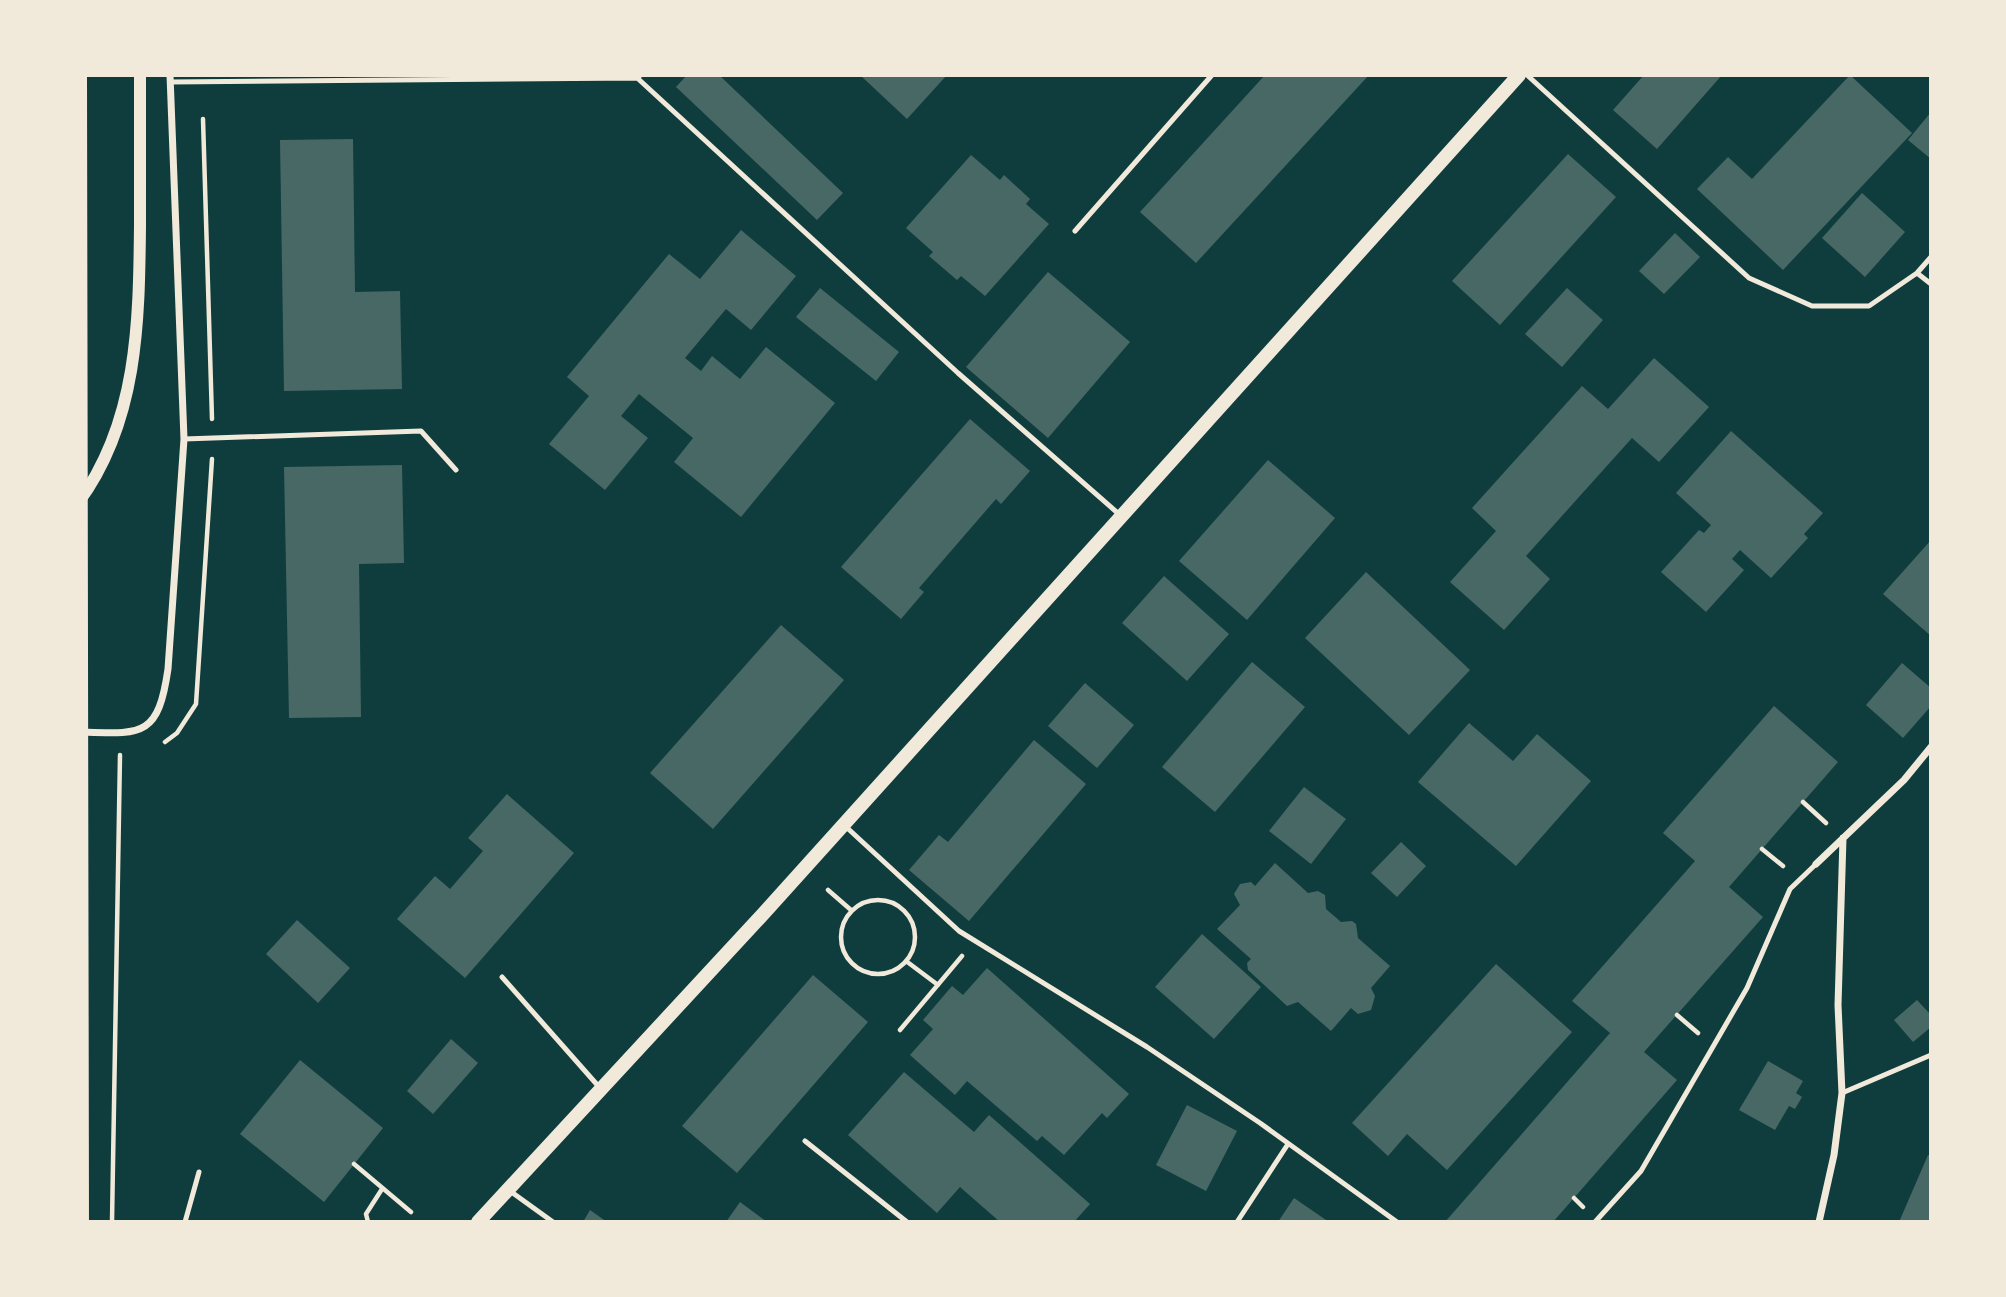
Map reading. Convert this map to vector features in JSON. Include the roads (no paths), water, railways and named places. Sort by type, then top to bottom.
[{"type":"main road","points":[[78,75],[80,1222]]},
{"type":"main road","points":[[478,1222],[602,1090],[1519,75]]},
{"type":"street","points":[[75,506],[103,463],[116,430],[133,370],[139,325],[140,75]]},
{"type":"street","points":[[75,732],[129,734],[145,729],[156,715],[164,695],[184,439],[170,79]]},
{"type":"street","points":[[1816,864],[1904,780],[1931,747]]},
{"type":"street","points":[[1819,1222],[1834,1155],[1842,1093],[1838,1005],[1843,838]]},
{"type":"lane","points":[[1075,231],[1212,75]]},
{"type":"lane","points":[[1527,75],[1749,278],[1812,306],[1869,306],[1917,273],[1931,257]]},
{"type":"lane","points":[[170,79],[637,76],[958,373],[1122,517]]},
{"type":"lane","points":[[1917,273],[1931,285]]},
{"type":"lane","points":[[184,439],[421,431],[456,470]]},
{"type":"lane","points":[[843,824],[959,931],[1147,1047],[1397,1222]]},
{"type":"lane","points":[[1595,1222],[1641,1171],[1747,988],[1790,889],[1816,864]]},
{"type":"lane","points":[[502,977],[602,1090]]},
{"type":"lane","points":[[1842,1093],[1931,1055]]},
{"type":"lane","points":[[805,1141],[907,1222]]},
{"type":"lane","points":[[1237,1222],[1287,1144]]},
{"type":"lane","points":[[185,1222],[199,1172]]},
{"type":"lane","points":[[508,1190],[553,1222]]}]
